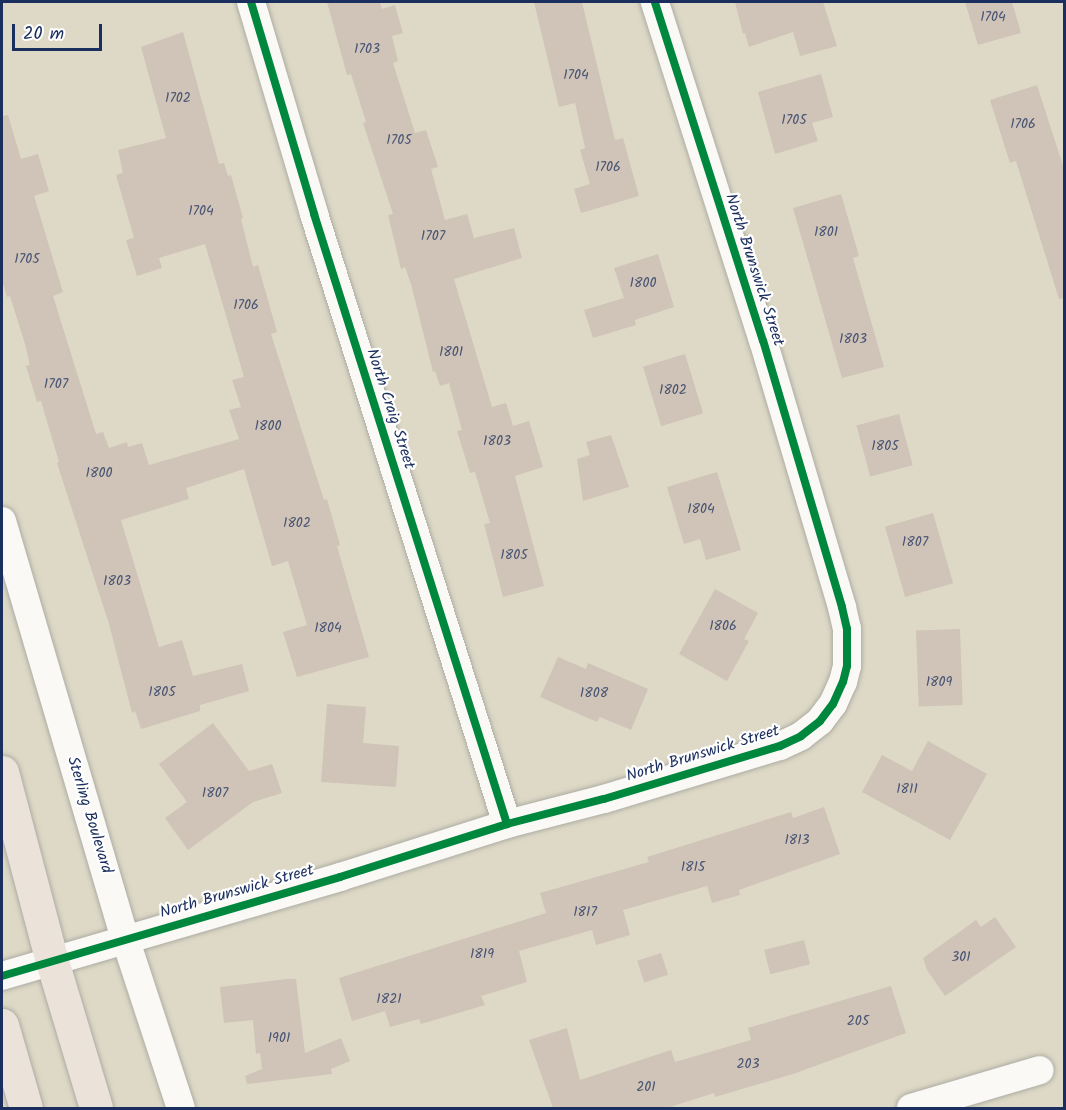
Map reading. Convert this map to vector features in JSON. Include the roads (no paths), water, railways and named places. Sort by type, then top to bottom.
[{"type":"main road","points":[[2,771],[52,961],[96,1108]]},
{"type":"main road","points":[[2,1025],[26,1108]]},
{"type":"street","name":"North Craig Street","points":[[251,2],[314,214],[507,824]]},
{"type":"street","name":"North Brunswick Street","points":[[2,976],[125,938],[340,877],[507,824],[603,799],[780,746],[801,736],[820,721],[833,704],[847,666],[847,629],[842,607],[763,341],[655,2]]},
{"type":"street","name":"Sterling Boulevard","points":[[2,521],[125,938],[181,1108]]},
{"type":"street","points":[[910,1108],[1040,1070]]}]
